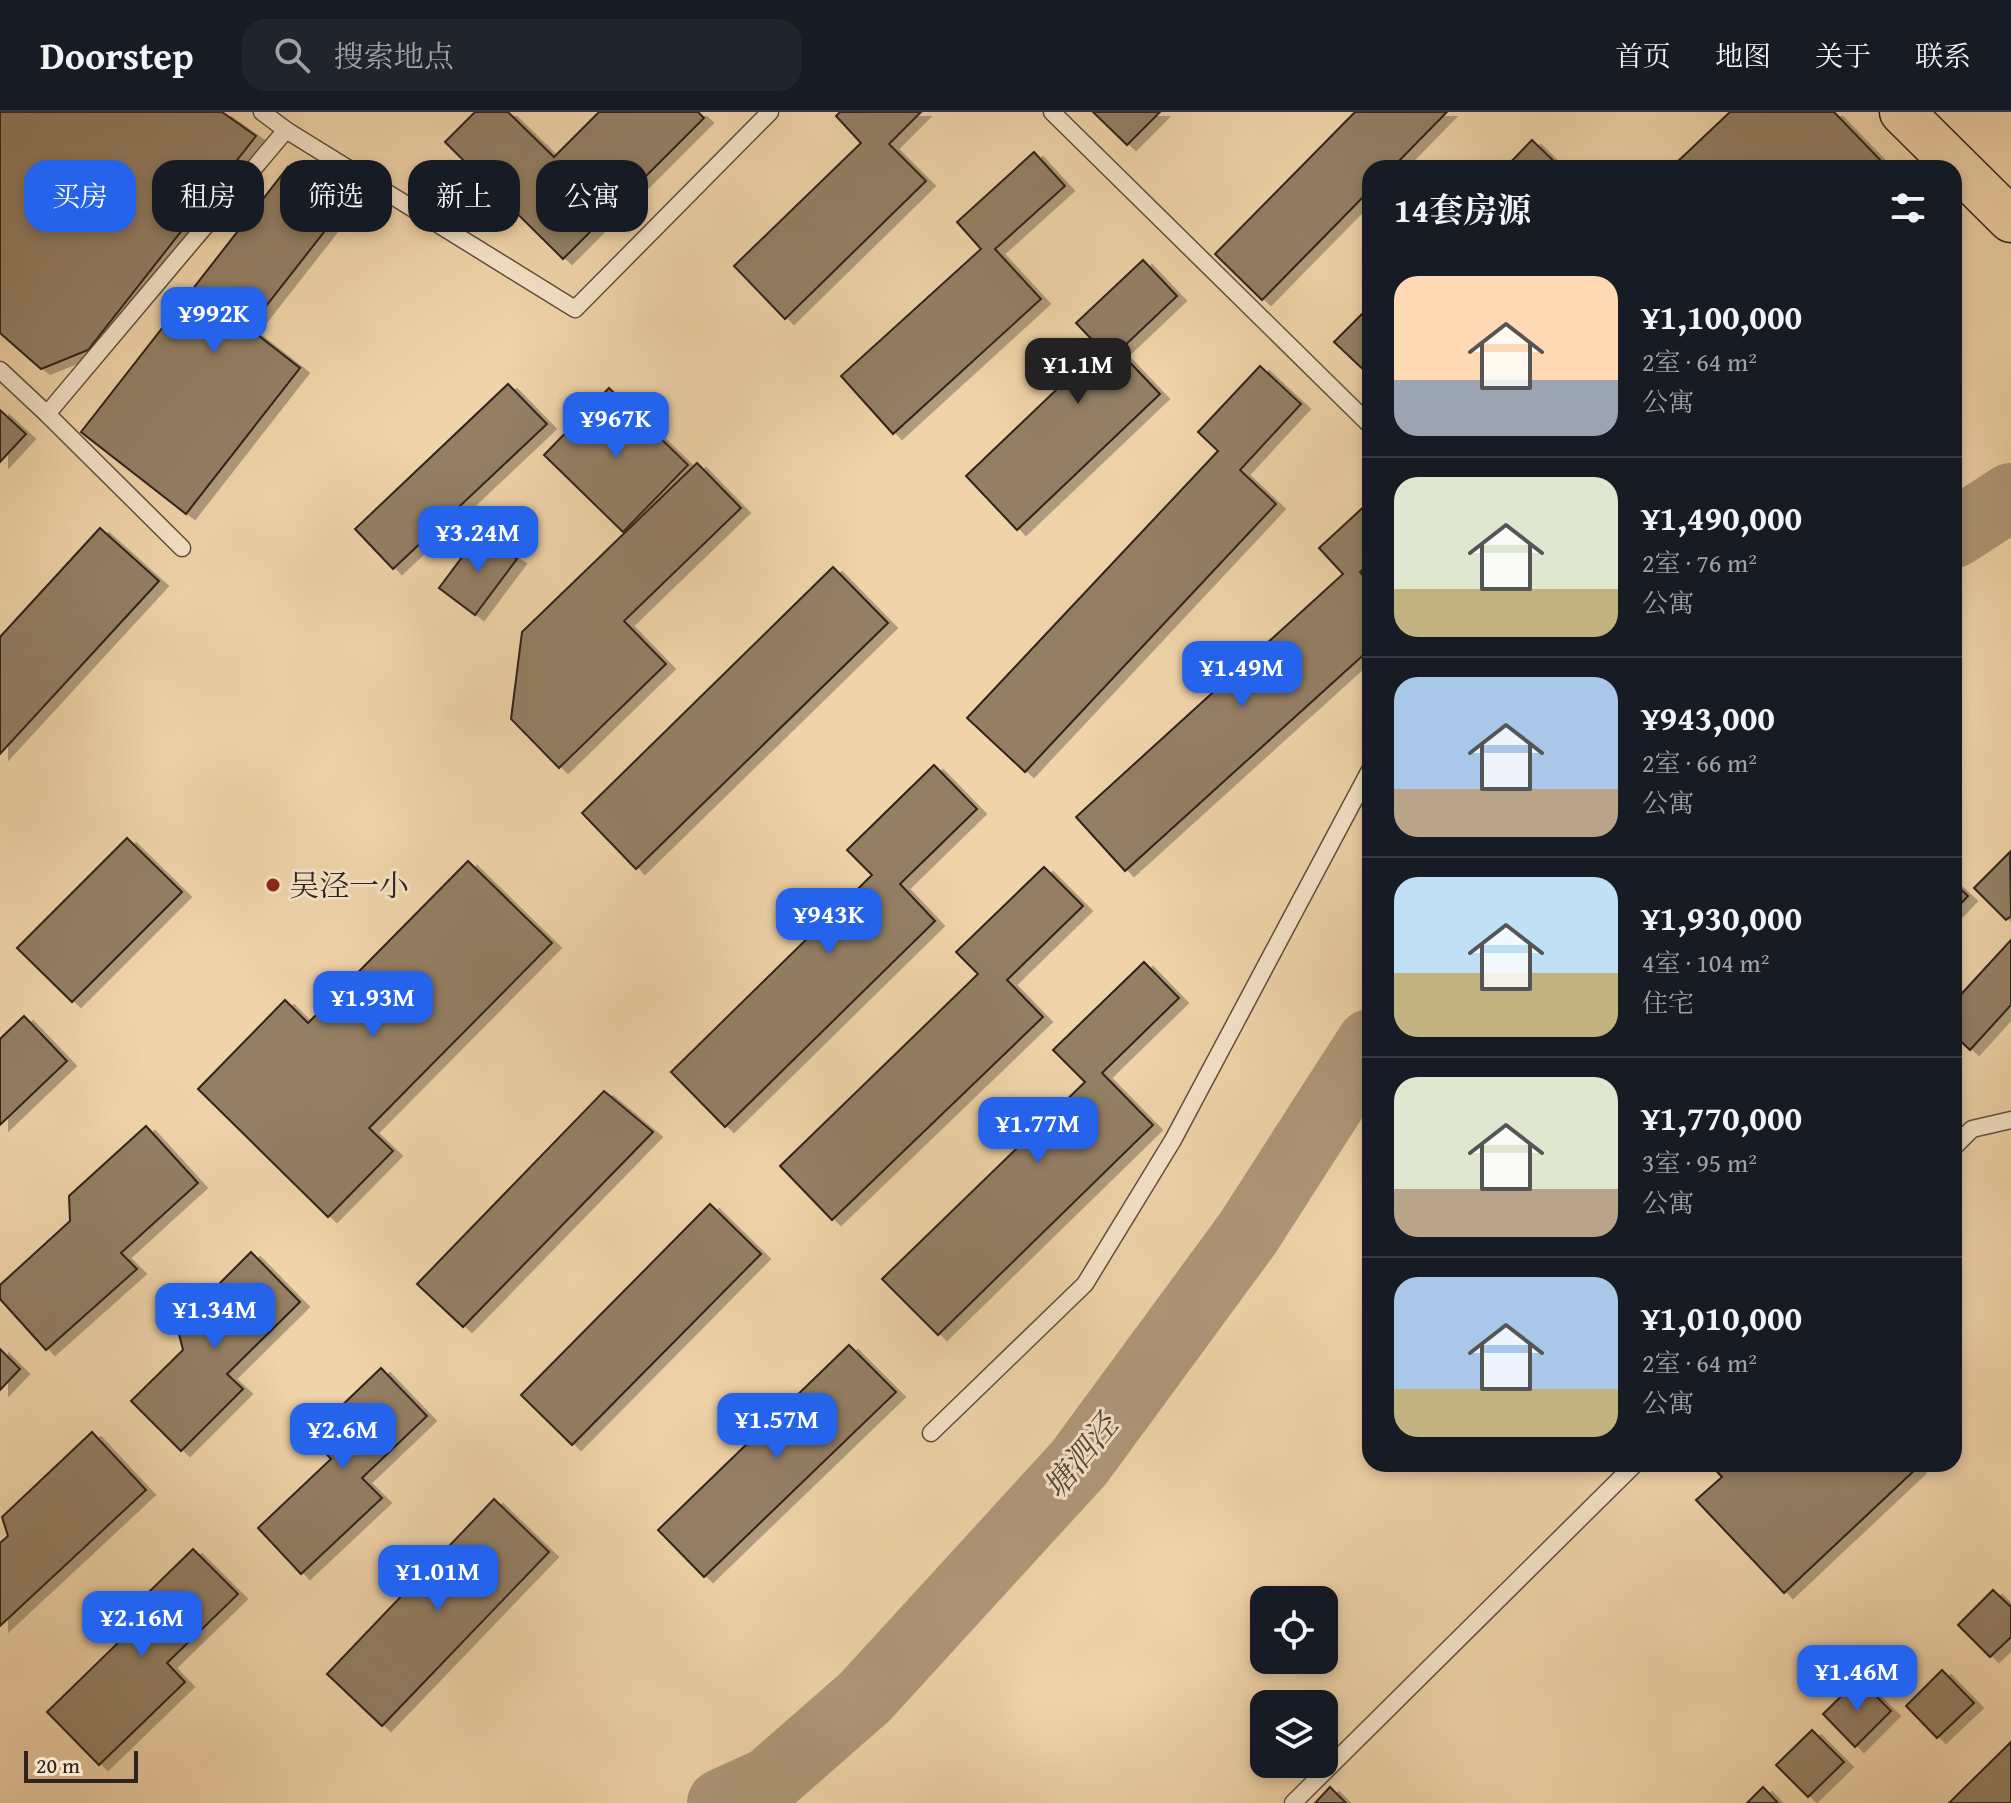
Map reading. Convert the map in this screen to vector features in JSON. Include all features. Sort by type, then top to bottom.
[{"type":"main road","points":[[1902,112],[1945,160]]},
{"type":"main road","points":[[1962,179],[2011,220]]},
{"type":"lane","points":[[262,112],[286,130],[575,309],[770,112]]},
{"type":"lane","points":[[1052,112],[1362,417]]},
{"type":"lane","points":[[47,414],[286,130]]},
{"type":"lane","points":[[0,370],[182,548]]},
{"type":"lane","points":[[931,1433],[1085,1284],[1173,1140],[1362,785]]},
{"type":"lane","points":[[1962,1139],[1972,1129],[2011,1120]]},
{"type":"lane","points":[[1293,1803],[1627,1472]]},
{"type":"building","points":[[0,112],[222,112],[256,136],[237,160],[152,160],[152,232],[181,232],[88,350],[41,369],[0,333]]},
{"type":"building","points":[[475,112],[508,112],[554,157],[599,112],[698,112],[704,118],[648,174],[648,160],[536,160],[536,232],[590,232],[563,259],[520,216],[520,160],[463,160],[445,142]]},
{"type":"building","points":[[840,112],[921,112],[889,144],[926,181],[785,319],[734,266],[861,143],[836,116]]},
{"type":"building","points":[[1093,112],[1160,112],[1127,145]]},
{"type":"building","points":[[1355,112],[1447,112],[1400,160],[1362,160],[1362,198],[1262,300],[1215,254]]},
{"type":"building","points":[[1730,112],[1834,112],[1880,160],[1679,160]]},
{"type":"building","points":[[1532,140],[1553,160],[1513,160]]},
{"type":"building","points":[[1034,152],[1065,186],[995,249],[1041,299],[893,434],[841,376],[981,249],[957,222]]},
{"type":"building","points":[[280,177],[280,232],[324,232],[249,328],[300,368],[186,514],[81,432],[237,232],[264,232],[264,198]]},
{"type":"building","points":[[1143,260],[1177,296],[1119,351],[1160,394],[1017,530],[966,476],[1100,348],[1076,323]]},
{"type":"building","points":[[1362,314],[1362,368],[1334,342]]},
{"type":"building","points":[[1260,366],[1301,404],[1240,470],[1276,504],[1025,772],[967,718],[1218,451],[1198,432]]},
{"type":"building","points":[[508,384],[547,424],[393,569],[355,529]]},
{"type":"building","points":[[609,388],[688,465],[623,532],[544,455]]},
{"type":"building","points":[[0,410],[26,434],[0,462]]},
{"type":"building","points":[[697,463],[741,508],[624,621],[666,664],[559,768],[511,719],[522,632]]},
{"type":"building","points":[[1362,508],[1362,656],[1125,871],[1076,817],[1343,574],[1319,548]]},
{"type":"building","points":[[100,528],[159,581],[0,754],[0,637]]},
{"type":"building","points":[[481,532],[517,559],[475,615],[439,588]]},
{"type":"building","points":[[833,567],[888,623],[636,869],[582,813]]},
{"type":"building","points":[[934,765],[977,809],[900,884],[935,921],[725,1127],[671,1072],[872,875],[847,850]]},
{"type":"building","points":[[127,838],[182,892],[72,1002],[17,948]]},
{"type":"building","points":[[2010,852],[2011,916],[2006,920],[1974,888]]},
{"type":"building","points":[[468,861],[552,943],[369,1128],[393,1151],[328,1217],[198,1089],[285,1000],[308,1023]]},
{"type":"building","points":[[1044,867],[1083,906],[1007,980],[1043,1017],[832,1220],[780,1166],[978,974],[956,952]]},
{"type":"building","points":[[2011,940],[2011,1005],[1970,1050],[1962,1042],[1962,993]]},
{"type":"building","points":[[1144,962],[1179,998],[1102,1073],[1153,1125],[938,1335],[882,1279],[1085,1082],[1053,1050]]},
{"type":"building","points":[[24,1016],[67,1061],[0,1125],[0,1039]]},
{"type":"building","points":[[604,1091],[653,1132],[463,1327],[417,1284]]},
{"type":"building","points":[[146,1126],[198,1183],[121,1253],[137,1269],[46,1350],[0,1299],[0,1285],[70,1221],[69,1196]]},
{"type":"building","points":[[710,1204],[761,1254],[572,1445],[521,1395]]},
{"type":"building","points":[[251,1252],[300,1302],[227,1374],[243,1389],[181,1451],[131,1401],[183,1350],[177,1326]]},
{"type":"building","points":[[849,1345],[896,1392],[704,1577],[658,1530]]},
{"type":"building","points":[[0,1349],[20,1369],[0,1390]]},
{"type":"building","points":[[381,1368],[427,1416],[362,1478],[382,1498],[301,1574],[258,1528],[331,1459],[310,1436]]},
{"type":"building","points":[[92,1432],[146,1490],[0,1626],[0,1543],[8,1536],[2,1517]]},
{"type":"building","points":[[1717,1472],[1913,1472],[1784,1593],[1696,1500],[1722,1477]]},
{"type":"building","points":[[494,1499],[549,1552],[382,1726],[327,1674]]},
{"type":"building","points":[[193,1549],[238,1594],[167,1663],[185,1682],[99,1765],[47,1712],[124,1637],[114,1626]]},
{"type":"building","points":[[1993,1590],[2011,1607],[2011,1637],[1990,1657],[1958,1625]]},
{"type":"building","points":[[1942,1670],[1974,1703],[1937,1738],[1906,1706]]},
{"type":"building","points":[[1859,1679],[1891,1711],[1855,1747],[1823,1714]]},
{"type":"building","points":[[1812,1730],[1844,1762],[1808,1797],[1776,1765]]},
{"type":"building","points":[[2011,1742],[2011,1803],[1949,1803]]},
{"type":"building","points":[[1330,1787],[1346,1803],[1315,1803]]},
{"type":"building","points":[[1763,1787],[1778,1803],[1747,1803]]},
{"type":"waterway","name":"塘泗泾","points":[[1962,529],[2011,497]]},
{"type":"waterway","name":"塘泗泾","points":[[721,1803],[769,1781],[865,1697],[1079,1463],[1248,1233],[1362,1055]]},
{"type":"place","name":"吴泾一小","points":[[273,885]]}]
